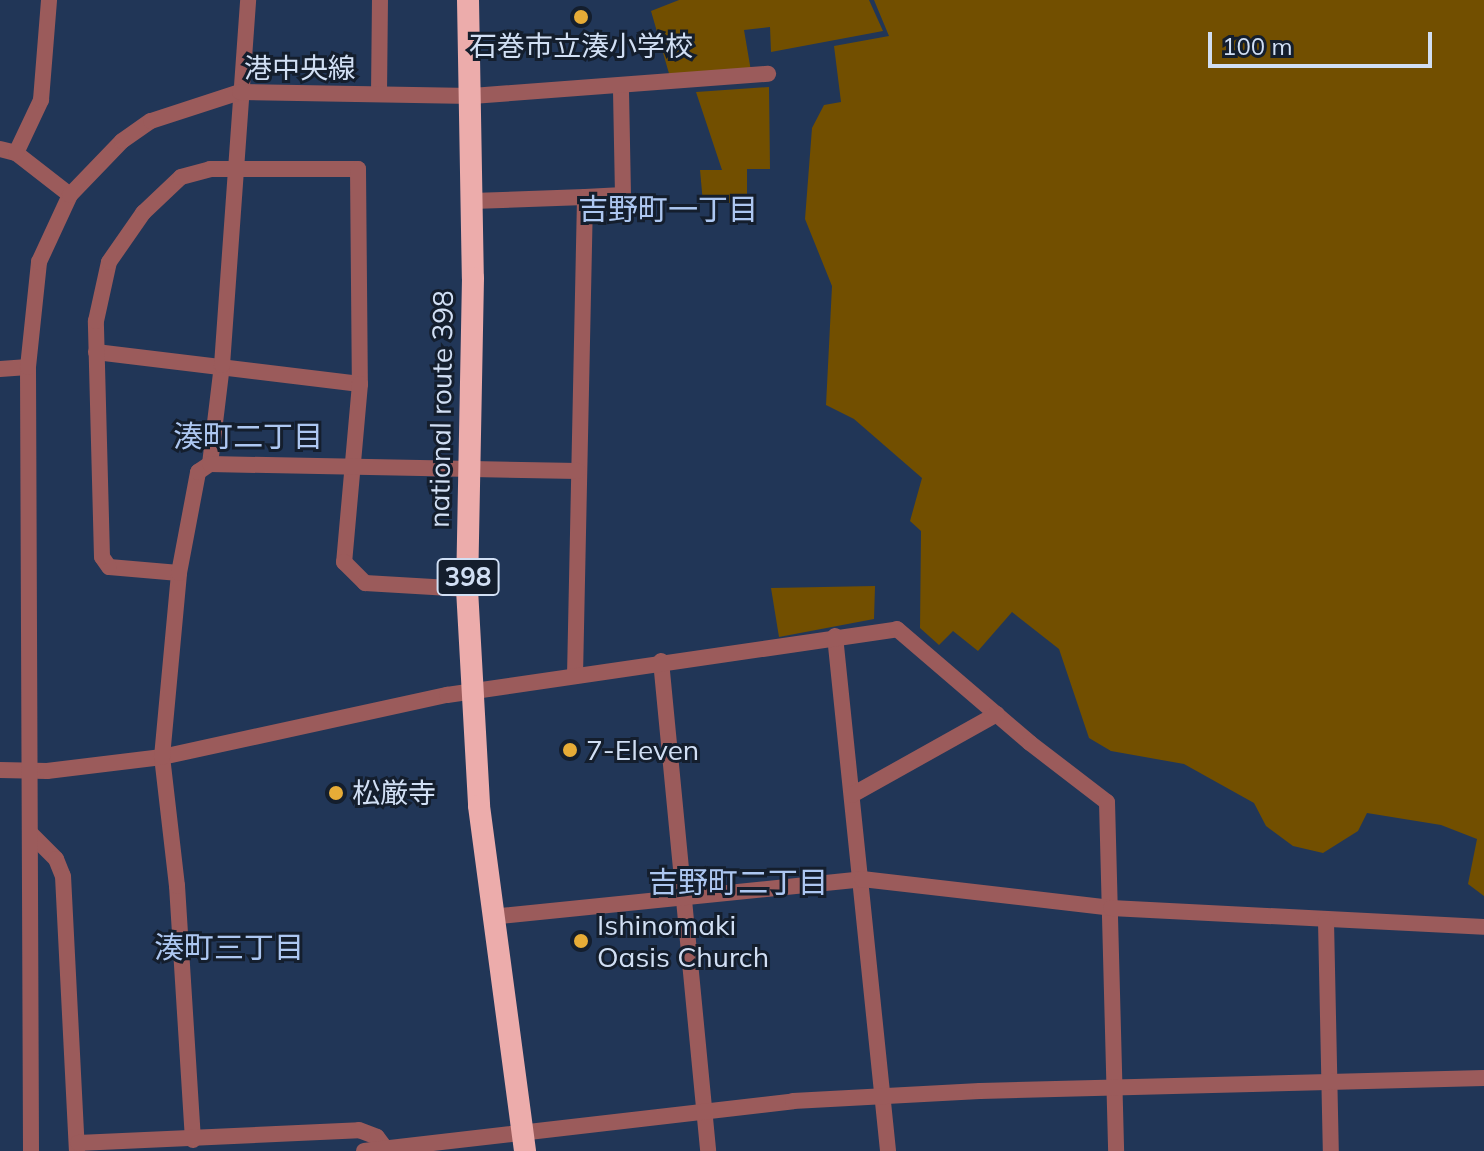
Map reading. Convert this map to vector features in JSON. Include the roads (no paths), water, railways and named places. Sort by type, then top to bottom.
[{"type":"highway","name":"national route 398","points":[[468,0],[472,201],[471,469],[467,589],[491,917],[524,1143]]},
{"type":"street","points":[[49,0],[44,90],[8,151],[70,195]]},
{"type":"street","points":[[210,464],[222,365],[248,0]]},
{"type":"street","points":[[379,94],[380,0]]},
{"type":"street","name":"港中央線","points":[[31,1151],[32,771],[28,367],[39,262],[70,195],[122,141],[151,121],[240,92],[472,96],[768,74]]},
{"type":"street","points":[[472,201],[623,195],[621,87]]},
{"type":"street","points":[[179,573],[109,567],[102,557],[96,352],[99,293],[109,262],[129,231],[181,177],[234,168],[358,169],[360,384],[344,562],[365,583],[467,589]]},
{"type":"street","points":[[575,676],[585,197]]},
{"type":"street","points":[[96,352],[360,384]]},
{"type":"street","points":[[0,369],[28,367]]},
{"type":"street","points":[[193,1140],[177,886],[162,757],[179,573],[198,472],[210,464],[578,471]]},
{"type":"street","points":[[0,770],[32,771],[162,757],[473,690],[835,636],[904,632],[997,714],[1107,802],[1116,1151]]},
{"type":"street","points":[[835,636],[888,1151]]},
{"type":"street","points":[[661,661],[681,898],[708,1151]]},
{"type":"street","points":[[852,795],[997,714]]},
{"type":"street","points":[[31,834],[56,859],[63,876],[78,1147],[359,1130],[377,1137],[386,1149]]},
{"type":"street","points":[[491,917],[862,879],[1111,908],[1484,927]]},
{"type":"street","points":[[1326,921],[1326,1079],[1331,1151]]},
{"type":"street","points":[[364,1151],[524,1143],[704,1113],[882,1097],[1326,1079],[1484,1078]]},
{"type":"place","name":"石巻市立湊小学校","points":[[581,17]]},
{"type":"place","name":"7-Eleven","points":[[570,750]]},
{"type":"place","name":"松厳寺","points":[[336,793]]},
{"type":"place","name":"Ishinomaki Oasis Church","points":[[581,941]]},
{"type":"district","name":"吉野町一丁目","points":[[668,209]]},
{"type":"district","name":"湊町二丁目","points":[[248,436]]},
{"type":"district","name":"吉野町二丁目","points":[[738,882]]},
{"type":"district","name":"湊町三丁目","points":[[229,947]]}]
